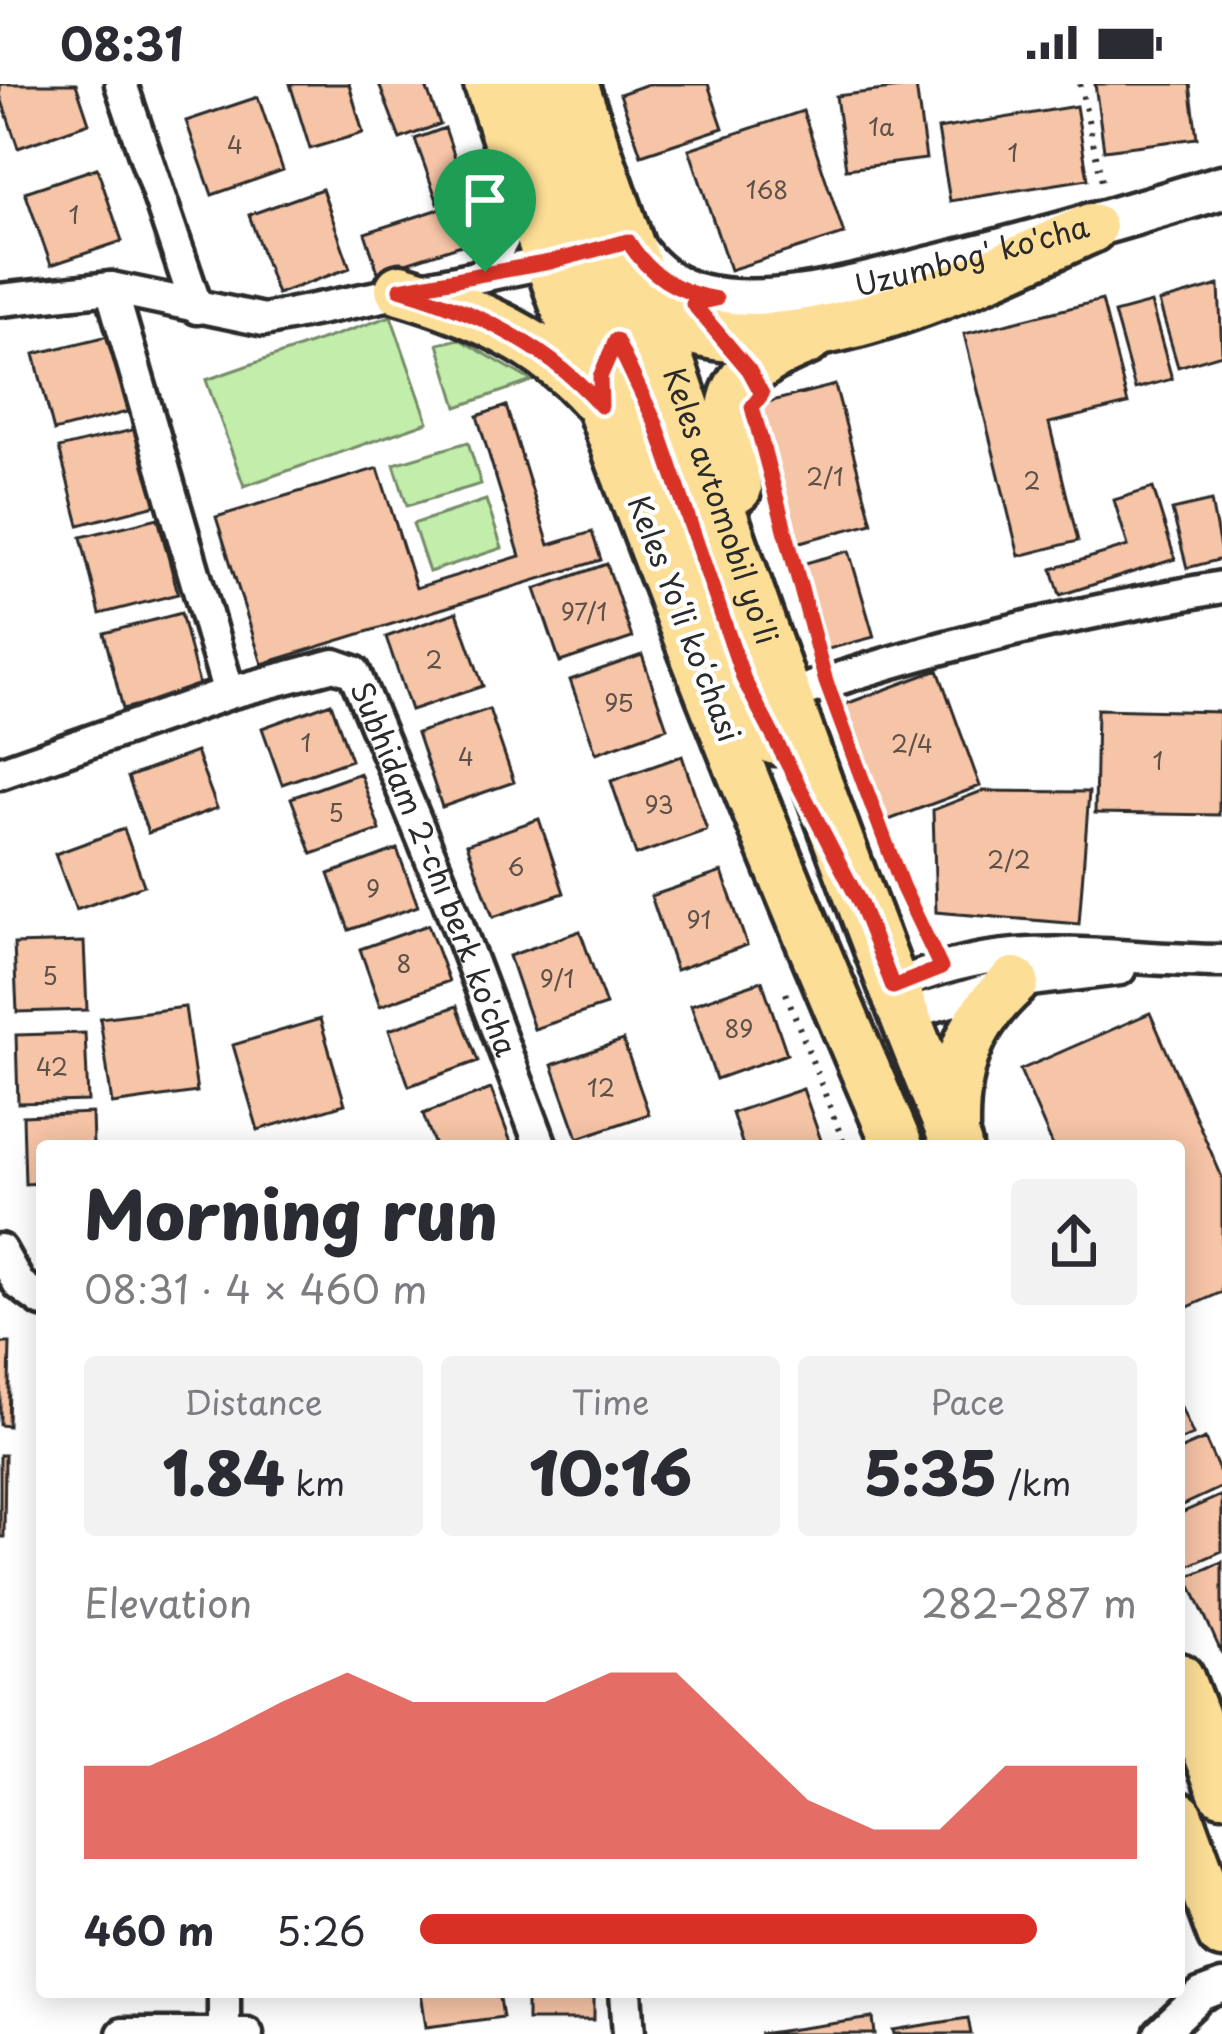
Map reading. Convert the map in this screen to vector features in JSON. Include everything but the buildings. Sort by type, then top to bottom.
[{"type":"main road","name":"Keles Yoʻli koʻchasi","points":[[489,84],[601,406],[845,1025],[895,1140]]},
{"type":"main road","points":[[533,84],[614,245],[634,296],[655,313],[687,326],[739,336],[833,330]]},
{"type":"main road","points":[[572,84],[614,245]]},
{"type":"main road","points":[[753,599],[729,432],[735,395],[749,370],[833,330],[941,295],[1101,225]]},
{"type":"main road","points":[[614,245],[550,262],[616,340],[656,424],[744,680],[860,903],[954,1140]]},
{"type":"main road","points":[[400,289],[453,305],[514,335],[562,368],[601,406]]},
{"type":"main road","name":"Uzumbog' ko'cha","points":[[616,340],[655,313]]},
{"type":"main road","name":"Keles avtomobil yo'li","points":[[655,313],[753,599],[806,690]]},
{"type":"main road","points":[[601,406],[600,377],[616,340]]},
{"type":"main road","points":[[806,690],[860,903]]},
{"type":"main road","points":[[955,1140],[954,1097],[962,1055],[979,1018],[1014,982]]},
{"type":"main road","points":[[845,1025],[899,1001]]},
{"type":"main road","points":[[1185,1694],[1222,1790]]},
{"type":"main road","points":[[1185,1833],[1222,1934]]},
{"type":"street","points":[[121,84],[197,308]]},
{"type":"street","points":[[485,272],[508,230],[515,198],[515,163]]},
{"type":"street","name":"Uzumbog' ko'cha","points":[[655,313],[716,299],[828,292],[1101,225],[1222,187]]},
{"type":"street","name":"Uzumbog' ko'cha","points":[[614,245],[662,280],[716,299]]},
{"type":"street","points":[[0,300],[111,288],[264,320],[550,262]]},
{"type":"street","points":[[111,288],[230,693]]},
{"type":"street","points":[[806,690],[883,662],[1036,623],[1222,587]]},
{"type":"street","name":"Subhidam 2-chi berk ko'cha","points":[[0,773],[230,693],[334,665],[354,672],[540,1140]]},
{"type":"street","points":[[899,1001],[941,968],[965,961],[1050,951],[1210,961]]},
{"type":"street","points":[[899,1001],[1014,982],[1210,961]]},
{"type":"street","points":[[0,1250],[19,1284],[36,1297]]},
{"type":"street","points":[[1160,2034],[1202,1995],[1222,1987]]},
{"type":"street","points":[[123,2034],[235,2033],[226,1998]]},
{"type":"street","points":[[626,1998],[629,2034]]},
{"type":"path","points":[[1080,84],[1101,225]]},
{"type":"path","points":[[770,476],[806,690],[941,968]]},
{"type":"green space","points":[[391,316],[428,422],[244,486],[206,380]]},
{"type":"green space","points":[[459,339],[532,381],[457,407],[438,344]]},
{"type":"green space","points":[[468,442],[481,484],[407,506],[394,464]]},
{"type":"green space","points":[[486,500],[502,548],[429,572],[413,524]]},
{"type":"route","points":[[628,241],[662,280],[716,299],[693,304],[749,370],[762,394],[752,407],[826,682],[902,886],[941,968],[893,987],[860,903],[744,680],[656,424],[616,340],[600,377],[601,406],[562,368],[514,335],[467,311],[400,289],[485,272],[550,262],[628,241]]}]
